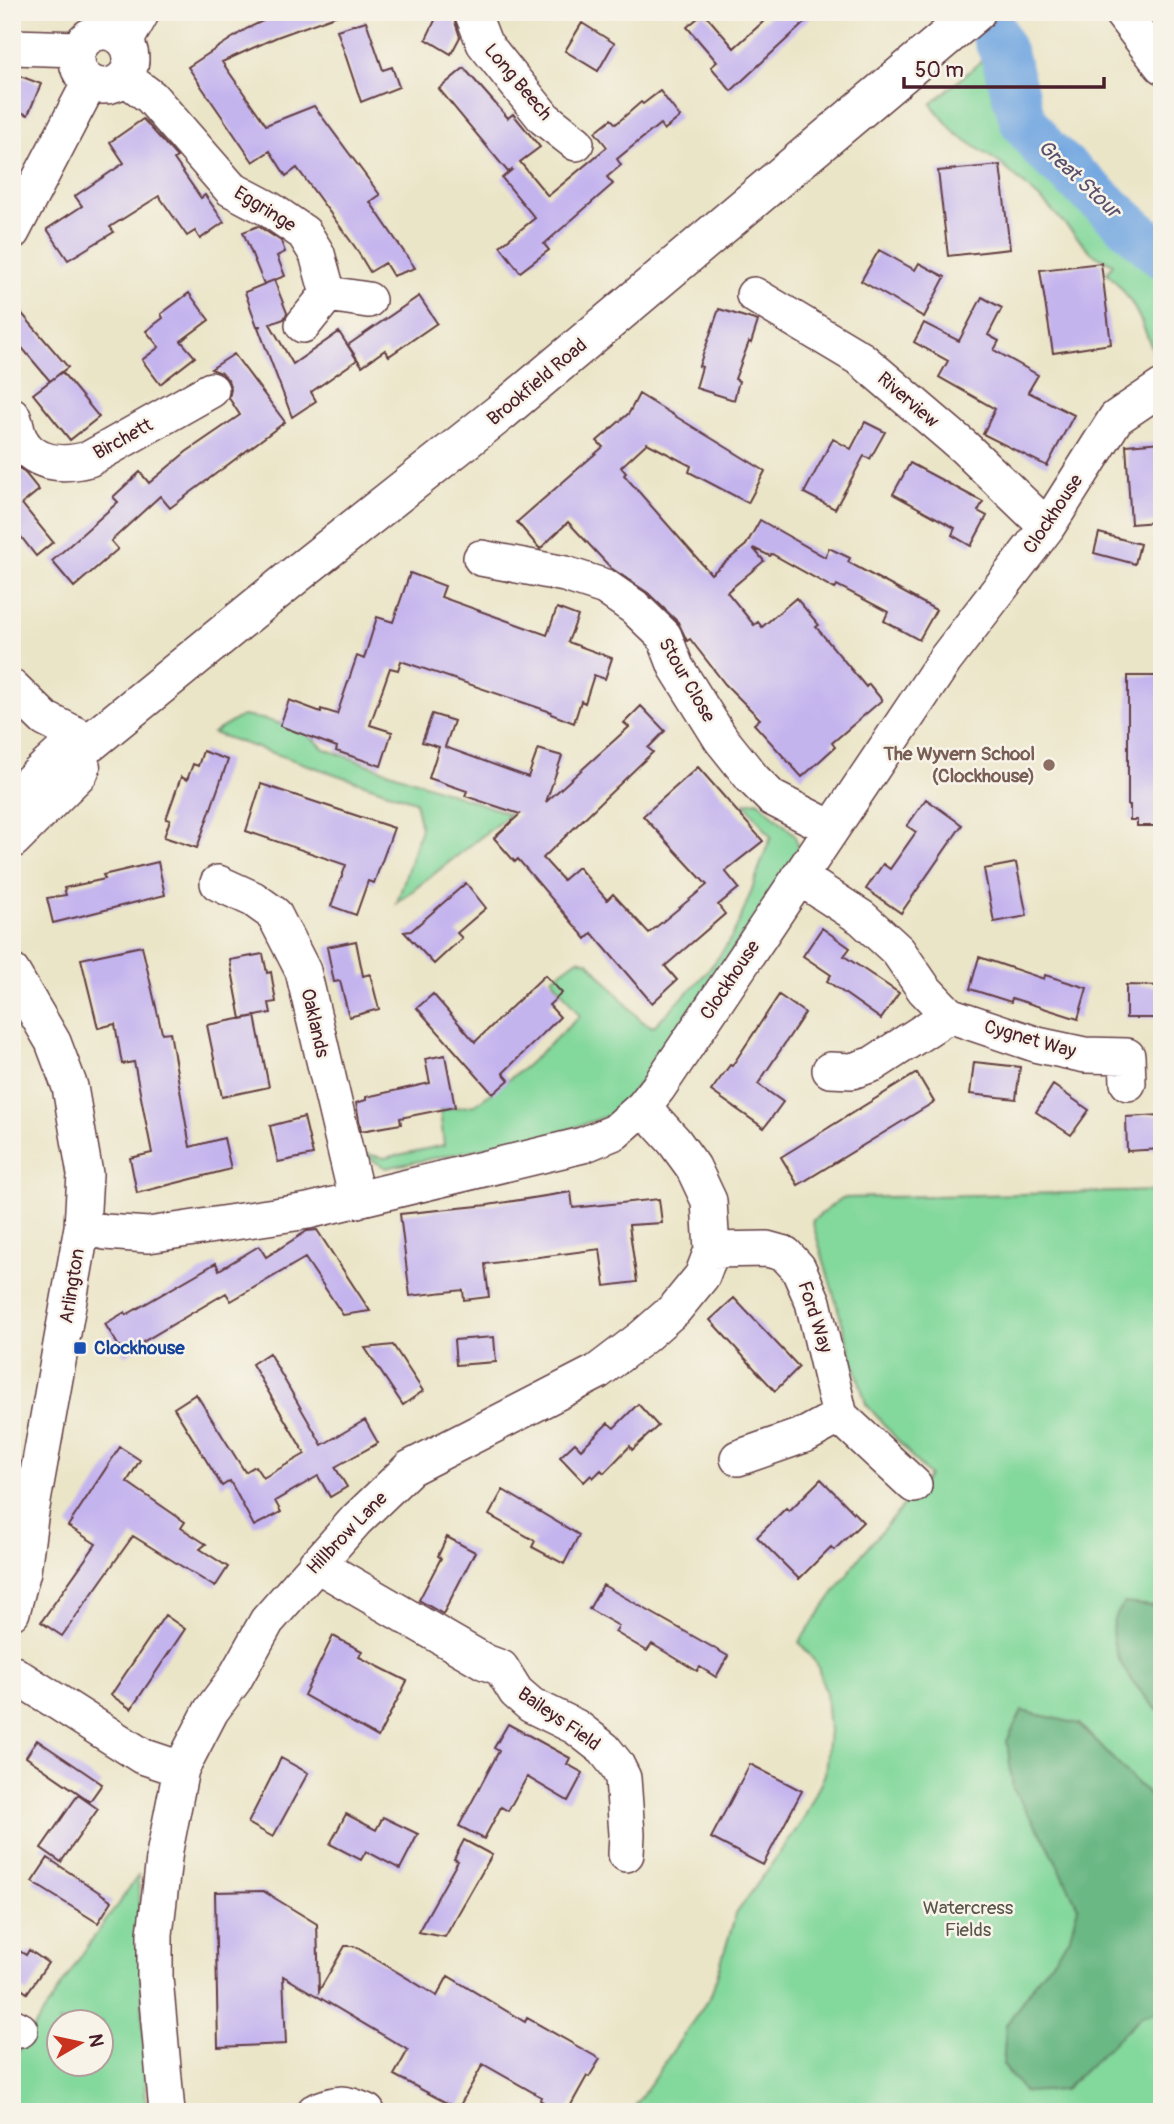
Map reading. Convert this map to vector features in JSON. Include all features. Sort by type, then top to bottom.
[{"type":"main road","name":"Brookfield Road","points":[[12,800],[61,755],[92,742],[298,573],[500,413],[967,20]]},
{"type":"main road","name":"Brookfield Road","points":[[12,839],[79,772],[92,742]]},
{"type":"street","points":[[125,42],[142,12]]},
{"type":"street","name":"Long Beech","points":[[472,12],[484,43],[544,118],[576,143]]},
{"type":"street","points":[[1121,12],[1162,66]]},
{"type":"street","points":[[100,32],[109,33],[125,42],[131,57],[128,71],[124,77],[108,86],[90,82],[80,71],[77,56],[79,48],[84,41],[100,32]]},
{"type":"street","points":[[12,47],[79,48]]},
{"type":"street","name":"Eggringe","points":[[124,77],[151,97],[231,190],[268,209],[304,233],[317,254],[328,294]]},
{"type":"street","points":[[12,232],[90,82]]},
{"type":"street","points":[[303,325],[328,294],[368,300]]},
{"type":"street","name":"Riverview","points":[[754,295],[861,359],[964,447],[1047,527]]},
{"type":"street","name":"Clockhouse","points":[[82,1227],[148,1235],[308,1211],[583,1145],[615,1132],[643,1107],[659,1088],[945,660],[1047,527],[1116,418],[1162,387]]},
{"type":"street","name":"Birchett","points":[[12,415],[19,437],[31,454],[52,463],[71,464],[89,459],[211,390]]},
{"type":"street","name":"Stour Close","points":[[481,558],[565,574],[605,587],[634,607],[664,636],[683,677],[721,739],[753,779],[772,798],[831,828]]},
{"type":"street","points":[[12,687],[45,719],[92,742]]},
{"type":"street","name":"Cygnet Way","points":[[799,877],[862,918],[898,951],[924,989],[949,1015],[1038,1045],[1085,1055],[1127,1056],[1128,1083]]},
{"type":"street","name":"Oaklands","points":[[218,883],[253,899],[274,914],[303,971],[357,1200]]},
{"type":"street","name":"Arlington","points":[[12,972],[53,1042],[70,1087],[85,1174],[82,1227],[21,1518],[23,1570],[12,1612]]},
{"type":"street","points":[[830,1070],[852,1071],[873,1064],[949,1015]]},
{"type":"street","name":"Hillbrow Lane","points":[[175,2109],[155,1978],[155,1934],[165,1850],[181,1769],[211,1711],[234,1680],[267,1621],[356,1520],[410,1468],[597,1372],[643,1338],[675,1309],[702,1276],[712,1250],[709,1201],[693,1167],[674,1140],[643,1107]]},
{"type":"street","name":"Ford Way","points":[[712,1250],[767,1249],[786,1254],[799,1268],[813,1301],[840,1416]]},
{"type":"street","points":[[738,1458],[807,1434],[840,1416],[914,1485]]},
{"type":"street","name":"Baileys Field","points":[[316,1564],[485,1662],[500,1668],[516,1692],[531,1705],[576,1727],[604,1749],[623,1777],[628,1834],[626,1854]]},
{"type":"street","points":[[12,1673],[142,1756],[181,1769]]},
{"type":"street","points":[[314,2112],[345,2102],[367,2112]]},
{"type":"green space","points":[[984,59],[996,108],[1019,143],[1035,160],[1124,236],[1162,283],[1162,376],[1147,334],[1134,308],[1107,273],[1113,264],[1092,253],[1046,204],[1001,164],[955,133],[931,104]]},
{"type":"green space","points":[[242,716],[264,719],[297,730],[324,749],[510,814],[397,903],[421,828],[415,801],[213,733]]},
{"type":"green space","points":[[758,801],[794,834],[798,845],[793,862],[654,1064],[626,1100],[610,1115],[561,1132],[386,1168],[361,1153],[385,1158],[444,1145],[440,1110],[475,1105],[525,1067],[580,1016],[552,978],[578,959],[589,962],[641,1021],[653,1027],[695,985],[723,950],[737,926],[771,837],[745,803]]},
{"type":"green space","name":"Watercress Fields","points":[[1162,1191],[1162,2112],[631,2112],[711,1995],[736,1914],[803,1820],[825,1774],[829,1731],[826,1694],[817,1664],[799,1642],[862,1554],[929,1476],[866,1404],[812,1221],[842,1198]]},
{"type":"green space","points":[[1124,1603],[1162,1607],[1162,1715],[1127,1674],[1115,1649],[1113,1623]]},
{"type":"green space","points":[[1022,1711],[1079,1724],[1162,1809],[1162,2010],[1141,2016],[1064,2090],[1024,2092],[1003,2065],[1006,2025],[1069,1939],[1078,1907],[1048,1845],[1013,1789],[1007,1741]]},
{"type":"green space","points":[[138,1876],[146,2112],[22,2112],[12,2106],[12,2061],[46,2009],[46,2078],[116,2078],[116,2008],[47,2008]]},
{"type":"building","points":[[267,12],[337,12],[338,15],[277,37],[222,62],[266,125],[314,106],[380,195],[370,202],[415,268],[393,276],[385,263],[370,272],[297,168],[286,176],[270,151],[253,162],[188,67],[246,29],[269,18]]},
{"type":"building","points":[[439,12],[452,13],[460,37],[451,54],[426,39]]},
{"type":"building","points":[[774,12],[816,12],[731,91],[711,67],[717,62],[687,27],[704,13],[734,48]]},
{"type":"building","points":[[366,21],[383,70],[392,67],[399,87],[361,102],[337,30]]},
{"type":"building","points":[[582,23],[614,43],[598,71],[565,51]]},
{"type":"building","points":[[464,68],[508,118],[513,114],[540,147],[520,162],[548,196],[607,147],[595,132],[611,119],[616,124],[641,102],[643,104],[660,91],[680,117],[664,130],[660,124],[617,159],[621,165],[607,177],[613,184],[544,244],[549,250],[520,272],[500,246],[535,218],[502,178],[513,169],[508,172],[439,89]]},
{"type":"building","points":[[20,76],[41,84],[28,115],[12,109],[12,95]]},
{"type":"building","points":[[143,119],[177,157],[174,159],[201,198],[205,195],[224,222],[200,239],[195,231],[187,236],[159,196],[110,227],[114,232],[68,260],[47,229],[82,206],[75,196],[124,163],[110,142]]},
{"type":"building","points":[[1000,165],[1010,249],[948,256],[938,171]]},
{"type":"building","points":[[258,226],[281,241],[285,252],[277,256],[285,276],[264,284],[243,232]]},
{"type":"building","points":[[879,250],[915,270],[919,263],[945,277],[924,317],[861,281]]},
{"type":"building","points":[[1101,263],[1111,344],[1053,353],[1040,270]]},
{"type":"building","points":[[274,280],[287,313],[284,319],[270,324],[293,364],[339,332],[357,360],[311,392],[316,401],[292,417],[258,327],[261,326],[257,326],[245,292]]},
{"type":"building","points":[[189,293],[209,320],[181,341],[195,357],[160,384],[142,360],[159,347],[146,331],[163,318],[161,314]]},
{"type":"building","points":[[419,296],[437,323],[389,356],[385,350],[362,366],[348,345]]},
{"type":"building","points":[[982,297],[1002,308],[988,335],[999,341],[994,350],[1038,375],[1028,392],[1074,415],[1047,466],[983,434],[995,409],[939,377],[948,361],[914,342],[924,323],[959,341]]},
{"type":"building","points":[[12,302],[68,367],[50,381],[12,336]]},
{"type":"building","points":[[719,309],[758,321],[735,379],[739,381],[734,400],[696,388],[702,367],[699,366]]},
{"type":"building","points":[[234,354],[285,422],[170,508],[160,496],[111,541],[118,549],[74,587],[52,561],[118,502],[113,497],[140,472],[149,483],[186,452],[240,415],[229,398],[231,389],[228,380],[222,373],[211,369]]},
{"type":"building","points":[[62,372],[99,417],[70,440],[33,394]]},
{"type":"building","points":[[639,394],[765,471],[748,503],[689,472],[691,466],[647,443],[621,467],[626,473],[624,475],[711,574],[746,545],[760,520],[825,557],[829,548],[850,558],[848,562],[936,610],[919,640],[884,621],[888,612],[837,585],[835,589],[772,554],[770,556],[753,548],[764,561],[727,592],[754,625],[758,622],[762,627],[796,598],[819,625],[816,627],[866,687],[869,684],[882,700],[832,743],[835,747],[802,777],[754,724],[760,719],[725,684],[690,639],[687,641],[678,622],[648,593],[611,568],[568,522],[540,549],[517,522],[603,447],[597,441],[629,413]]},
{"type":"building","points":[[865,422],[885,432],[870,459],[864,456],[835,509],[804,493],[833,439],[851,449]]},
{"type":"building","points":[[1162,442],[1162,515],[1156,516],[1157,522],[1131,524],[1126,445]]},
{"type":"building","points":[[12,462],[39,490],[22,504],[53,542],[36,556],[12,525]]},
{"type":"building","points":[[910,463],[983,502],[978,511],[987,516],[971,546],[952,535],[955,528],[893,494]]},
{"type":"building","points":[[1099,533],[1140,544],[1135,564],[1094,553]]},
{"type":"building","points":[[410,573],[445,586],[441,597],[547,635],[557,608],[578,616],[568,642],[612,658],[605,679],[594,675],[585,703],[581,701],[574,723],[551,712],[401,661],[398,670],[390,668],[370,725],[392,732],[381,766],[336,751],[337,747],[280,726],[289,700],[321,712],[321,709],[337,714],[357,656],[364,659],[377,617],[393,622]]},
{"type":"building","points":[[1128,676],[1162,676],[1162,826],[1137,826],[1137,820],[1130,820]]},
{"type":"building","points":[[641,706],[665,731],[648,748],[653,752],[543,858],[563,880],[578,867],[607,900],[613,894],[649,933],[707,885],[643,816],[698,767],[763,841],[725,871],[739,888],[718,905],[725,914],[665,966],[677,980],[652,1003],[592,933],[586,939],[518,859],[515,862],[494,838],[520,814],[465,796],[467,791],[429,778],[439,747],[422,742],[432,714],[454,721],[445,747],[528,777],[538,749],[562,756],[546,802],[629,727],[624,723]]},
{"type":"building","points":[[203,751],[228,760],[197,848],[164,837],[170,820],[166,819],[181,777],[187,780],[193,764],[198,766]]},
{"type":"building","points":[[261,784],[394,828],[374,883],[368,881],[356,915],[331,906],[346,865],[246,831]]},
{"type":"building","points":[[926,799],[962,825],[901,913],[866,889],[883,864],[890,869],[916,832],[907,826]]},
{"type":"building","points":[[158,862],[165,895],[53,923],[47,898],[66,895],[64,888],[105,879],[103,875]]},
{"type":"building","points":[[1016,863],[1027,916],[994,922],[984,869]]},
{"type":"building","points":[[466,883],[486,908],[457,933],[462,938],[434,964],[404,932],[411,931]]},
{"type":"building","points":[[822,928],[850,948],[844,956],[899,993],[881,1019],[827,981],[831,975],[803,956]]},
{"type":"building","points":[[356,941],[363,976],[370,974],[379,1009],[349,1017],[340,981],[334,982],[327,947]]},
{"type":"building","points":[[142,946],[162,1033],[170,1032],[190,1147],[224,1138],[231,1169],[137,1193],[130,1158],[152,1153],[134,1062],[122,1064],[115,1024],[98,1028],[81,959]]},
{"type":"building","points":[[263,954],[267,973],[271,972],[276,1002],[269,1003],[271,1013],[241,1019],[230,960]]},
{"type":"building","points":[[979,957],[1044,979],[1045,975],[1087,988],[1078,1019],[1012,998],[1011,1002],[970,989]]},
{"type":"building","points":[[545,975],[562,993],[549,1005],[560,1017],[503,1073],[509,1080],[493,1094],[417,1008],[433,994],[475,1042]]},
{"type":"building","points":[[1126,985],[1162,986],[1162,1018],[1126,1018]]},
{"type":"building","points":[[779,995],[805,1013],[758,1084],[783,1102],[764,1128],[711,1091],[730,1065],[732,1066]]},
{"type":"building","points":[[255,1016],[269,1087],[222,1097],[207,1025]]},
{"type":"building","points":[[445,1055],[455,1107],[400,1118],[401,1124],[361,1131],[356,1103],[366,1100],[366,1097],[430,1083],[425,1059]]},
{"type":"building","points":[[974,1062],[1020,1067],[1016,1099],[970,1094]]},
{"type":"building","points":[[917,1073],[934,1102],[798,1185],[781,1157]]},
{"type":"building","points":[[1053,1085],[1089,1110],[1071,1135],[1036,1112]]},
{"type":"building","points":[[1162,1115],[1162,1149],[1127,1151],[1126,1117]]},
{"type":"building","points":[[304,1117],[313,1155],[278,1162],[270,1126]]},
{"type":"building","points":[[571,1192],[573,1208],[659,1199],[662,1223],[629,1225],[637,1282],[605,1286],[600,1249],[485,1264],[489,1297],[464,1300],[463,1290],[410,1296],[400,1214],[488,1205]]},
{"type":"building","points":[[317,1230],[370,1311],[343,1315],[305,1258],[231,1301],[226,1293],[143,1342],[144,1344],[125,1356],[105,1324],[125,1312],[126,1315],[216,1263],[219,1270],[259,1246],[266,1257],[307,1231]]},
{"type":"building","points":[[734,1298],[799,1367],[775,1391],[710,1320]]},
{"type":"building","points":[[494,1337],[496,1362],[456,1365],[454,1340]]},
{"type":"building","points":[[393,1345],[423,1391],[403,1405],[365,1348]]},
{"type":"building","points":[[269,1353],[322,1445],[365,1420],[378,1443],[335,1467],[347,1487],[330,1497],[318,1476],[275,1501],[281,1512],[254,1526],[230,1481],[222,1486],[174,1408],[196,1394],[245,1472],[255,1466],[263,1478],[305,1454],[252,1364]]},
{"type":"building","points":[[638,1404],[658,1426],[632,1450],[630,1446],[604,1473],[601,1470],[584,1482],[560,1457],[575,1443],[581,1449],[608,1423],[614,1428]]},
{"type":"building","points":[[120,1447],[140,1460],[127,1482],[185,1522],[181,1528],[206,1544],[200,1549],[228,1567],[215,1587],[133,1536],[62,1636],[41,1622],[96,1544],[68,1526]]},
{"type":"building","points":[[821,1479],[863,1522],[834,1550],[831,1547],[799,1579],[757,1537],[786,1508],[789,1511]]},
{"type":"building","points":[[503,1490],[579,1535],[564,1564],[532,1547],[535,1541],[489,1515]]},
{"type":"building","points":[[447,1537],[475,1552],[443,1614],[419,1600],[441,1558],[438,1556]]},
{"type":"building","points":[[603,1585],[728,1656],[716,1677],[700,1667],[697,1671],[652,1644],[647,1651],[615,1632],[619,1626],[589,1609]]},
{"type":"building","points":[[165,1615],[185,1629],[131,1709],[111,1695]]},
{"type":"building","points":[[333,1636],[362,1651],[359,1657],[407,1681],[378,1737],[304,1695]]},
{"type":"building","points":[[508,1724],[570,1758],[567,1764],[583,1773],[568,1801],[527,1777],[508,1811],[501,1807],[484,1839],[459,1826],[499,1751],[494,1748]]},
{"type":"building","points":[[37,1740],[102,1784],[90,1801],[26,1757]]},
{"type":"building","points":[[281,1758],[308,1773],[273,1837],[248,1823]]},
{"type":"building","points":[[750,1764],[802,1791],[763,1865],[711,1838]]},
{"type":"building","points":[[78,1795],[98,1809],[61,1862],[41,1848]]},
{"type":"building","points":[[346,1814],[376,1830],[383,1817],[418,1834],[400,1869],[366,1851],[361,1860],[330,1844]]},
{"type":"building","points":[[464,1840],[492,1855],[445,1937],[418,1932],[458,1861],[454,1859]]},
{"type":"building","points":[[48,1858],[112,1901],[98,1923],[32,1882]]},
{"type":"building","points":[[263,1891],[317,1924],[319,1991],[345,1946],[354,1946],[437,1996],[448,1976],[525,2022],[527,2018],[600,2059],[567,2112],[561,2112],[540,2100],[541,2097],[483,2064],[458,2109],[394,2075],[408,2050],[283,1976],[286,2044],[218,2047],[215,1892]]},
{"type":"building","points":[[12,1946],[26,1955],[29,1950],[48,1963],[27,1993],[12,1982]]},
{"type":"waterway","name":"Great Stour","points":[[985,12],[1004,55],[1023,121],[1045,150],[1162,255]]},
{"type":"place","name":"The Wyvern School (Clockhouse)","points":[[1049,765]]},
{"type":"place","name":"Clockhouse","points":[[80,1348]]}]
